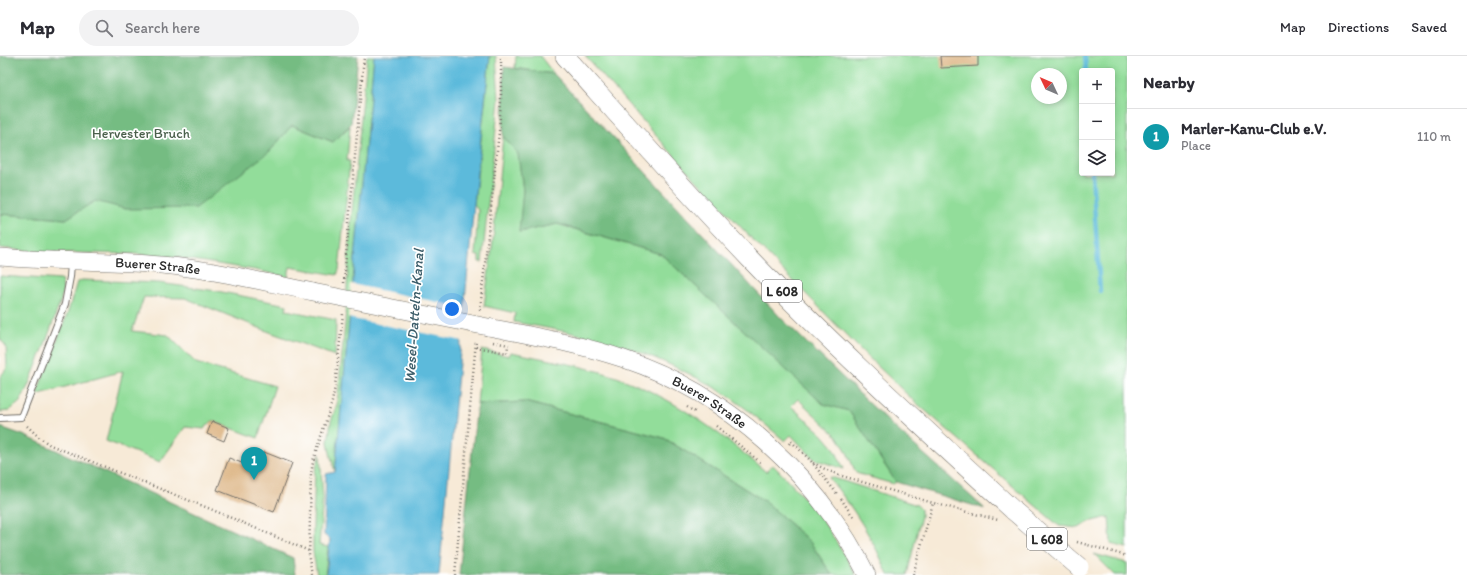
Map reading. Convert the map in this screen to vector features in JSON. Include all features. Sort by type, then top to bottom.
[{"type":"main road","name":"L 608","points":[[565,56],[752,261],[868,377],[1014,511],[1084,571]]},
{"type":"street","name":"Buerer Straße","points":[[0,257],[134,263],[185,267],[227,274],[558,341],[601,352],[644,366],[703,396],[745,425],[778,454],[799,475],[823,503],[867,575]]},
{"type":"lane","points":[[0,418],[21,417],[65,304],[70,277],[71,261]]},
{"type":"path","points":[[344,285],[364,56]]},
{"type":"path","points":[[312,575],[309,551],[310,499],[313,461],[336,386],[343,308]]},
{"type":"path","points":[[476,347],[507,353],[509,346],[516,347]]},
{"type":"path","points":[[682,404],[702,416]]},
{"type":"path","points":[[21,417],[28,428],[50,445],[309,551]]},
{"type":"path","points":[[715,425],[766,466],[791,441],[811,461],[824,469],[933,503],[913,575]]},
{"type":"green space","name":"Hervester Bruch","points":[[0,56],[358,56],[351,124],[333,142],[292,125],[270,151],[196,208],[126,209],[95,201],[66,219],[0,214]]},
{"type":"green space","points":[[367,56],[374,56],[335,472],[328,442],[331,421],[337,404],[345,324],[350,232]]},
{"type":"green space","points":[[490,56],[496,56],[499,100],[482,262],[479,262],[479,256],[475,255],[478,210],[474,205]]},
{"type":"green space","points":[[516,56],[540,56],[554,74],[515,68]]},
{"type":"green space","points":[[585,56],[1127,56],[1127,548],[1111,544],[1109,517],[1088,522],[1079,528],[1059,526],[913,400],[862,351],[694,178]]},
{"type":"green space","points":[[504,67],[554,74],[780,317],[893,426],[985,509],[896,482],[849,411],[823,404],[661,254],[558,224],[519,232],[523,190],[518,154],[503,136]]},
{"type":"green space","points":[[292,125],[333,142],[350,126],[347,161],[350,161],[339,270],[337,275],[290,267],[288,277],[181,258],[136,254],[40,252],[0,248],[0,214],[66,219],[95,200],[126,209],[270,151]]},
{"type":"green space","points":[[503,136],[518,153],[523,190],[520,232],[557,224],[661,254],[823,403],[849,411],[896,482],[893,484],[856,473],[846,450],[837,436],[798,399],[791,406],[823,435],[834,448],[844,469],[814,459],[791,435],[785,441],[733,399],[673,366],[640,352],[609,342],[574,333],[514,322],[515,313],[484,306],[493,241]]},
{"type":"green space","points":[[0,276],[61,280],[63,289],[61,300],[44,347],[20,402],[9,411],[0,412],[0,377],[7,368],[6,346],[0,339]]},
{"type":"green space","points":[[82,280],[159,283],[217,291],[287,305],[286,310],[336,320],[335,356],[267,331],[185,298],[144,297],[132,331],[168,335],[196,363],[275,386],[258,438],[212,421],[204,429],[185,427],[160,462],[106,441],[123,371],[36,395],[68,312],[77,282]]},
{"type":"green space","points":[[482,350],[509,356],[511,352],[599,371],[633,383],[674,404],[731,443],[766,472],[772,465],[774,466],[820,517],[856,575],[832,575],[810,542],[766,502],[664,438],[525,402],[477,404]]},
{"type":"green space","points":[[525,402],[664,438],[766,502],[810,542],[832,575],[459,575],[477,404]]},
{"type":"green space","points":[[0,427],[23,435],[293,558],[295,575],[0,575]]},
{"type":"green space","points":[[320,454],[323,498],[319,545],[328,547],[325,575],[317,575],[313,552],[315,471]]},
{"type":"green space","points":[[831,477],[917,505],[921,509],[921,516],[907,575],[888,575],[870,537],[855,512],[829,478]]},
{"type":"green space","points":[[1094,554],[1127,563],[1127,575],[1115,575]]},
{"type":"water","name":"Wesel-Datteln-Kanal","points":[[374,56],[490,56],[477,173],[439,575],[326,575],[330,539],[324,535],[326,474],[335,472]]},
{"type":"pier","points":[[351,284],[466,308],[463,341],[348,318]]},
{"type":"building","points":[[940,56],[978,56],[978,66],[941,68]]},
{"type":"building","points":[[212,421],[229,428],[224,441],[207,434]]},
{"type":"building","points":[[264,452],[292,463],[274,512],[217,490],[229,458],[257,469]]},
{"type":"waterway","points":[[1085,56],[1086,68]]},
{"type":"waterway","points":[[1092,176],[1100,291]]},
{"type":"place","name":"Marler-Kanu-Club e.V.","points":[[254,480]]}]
